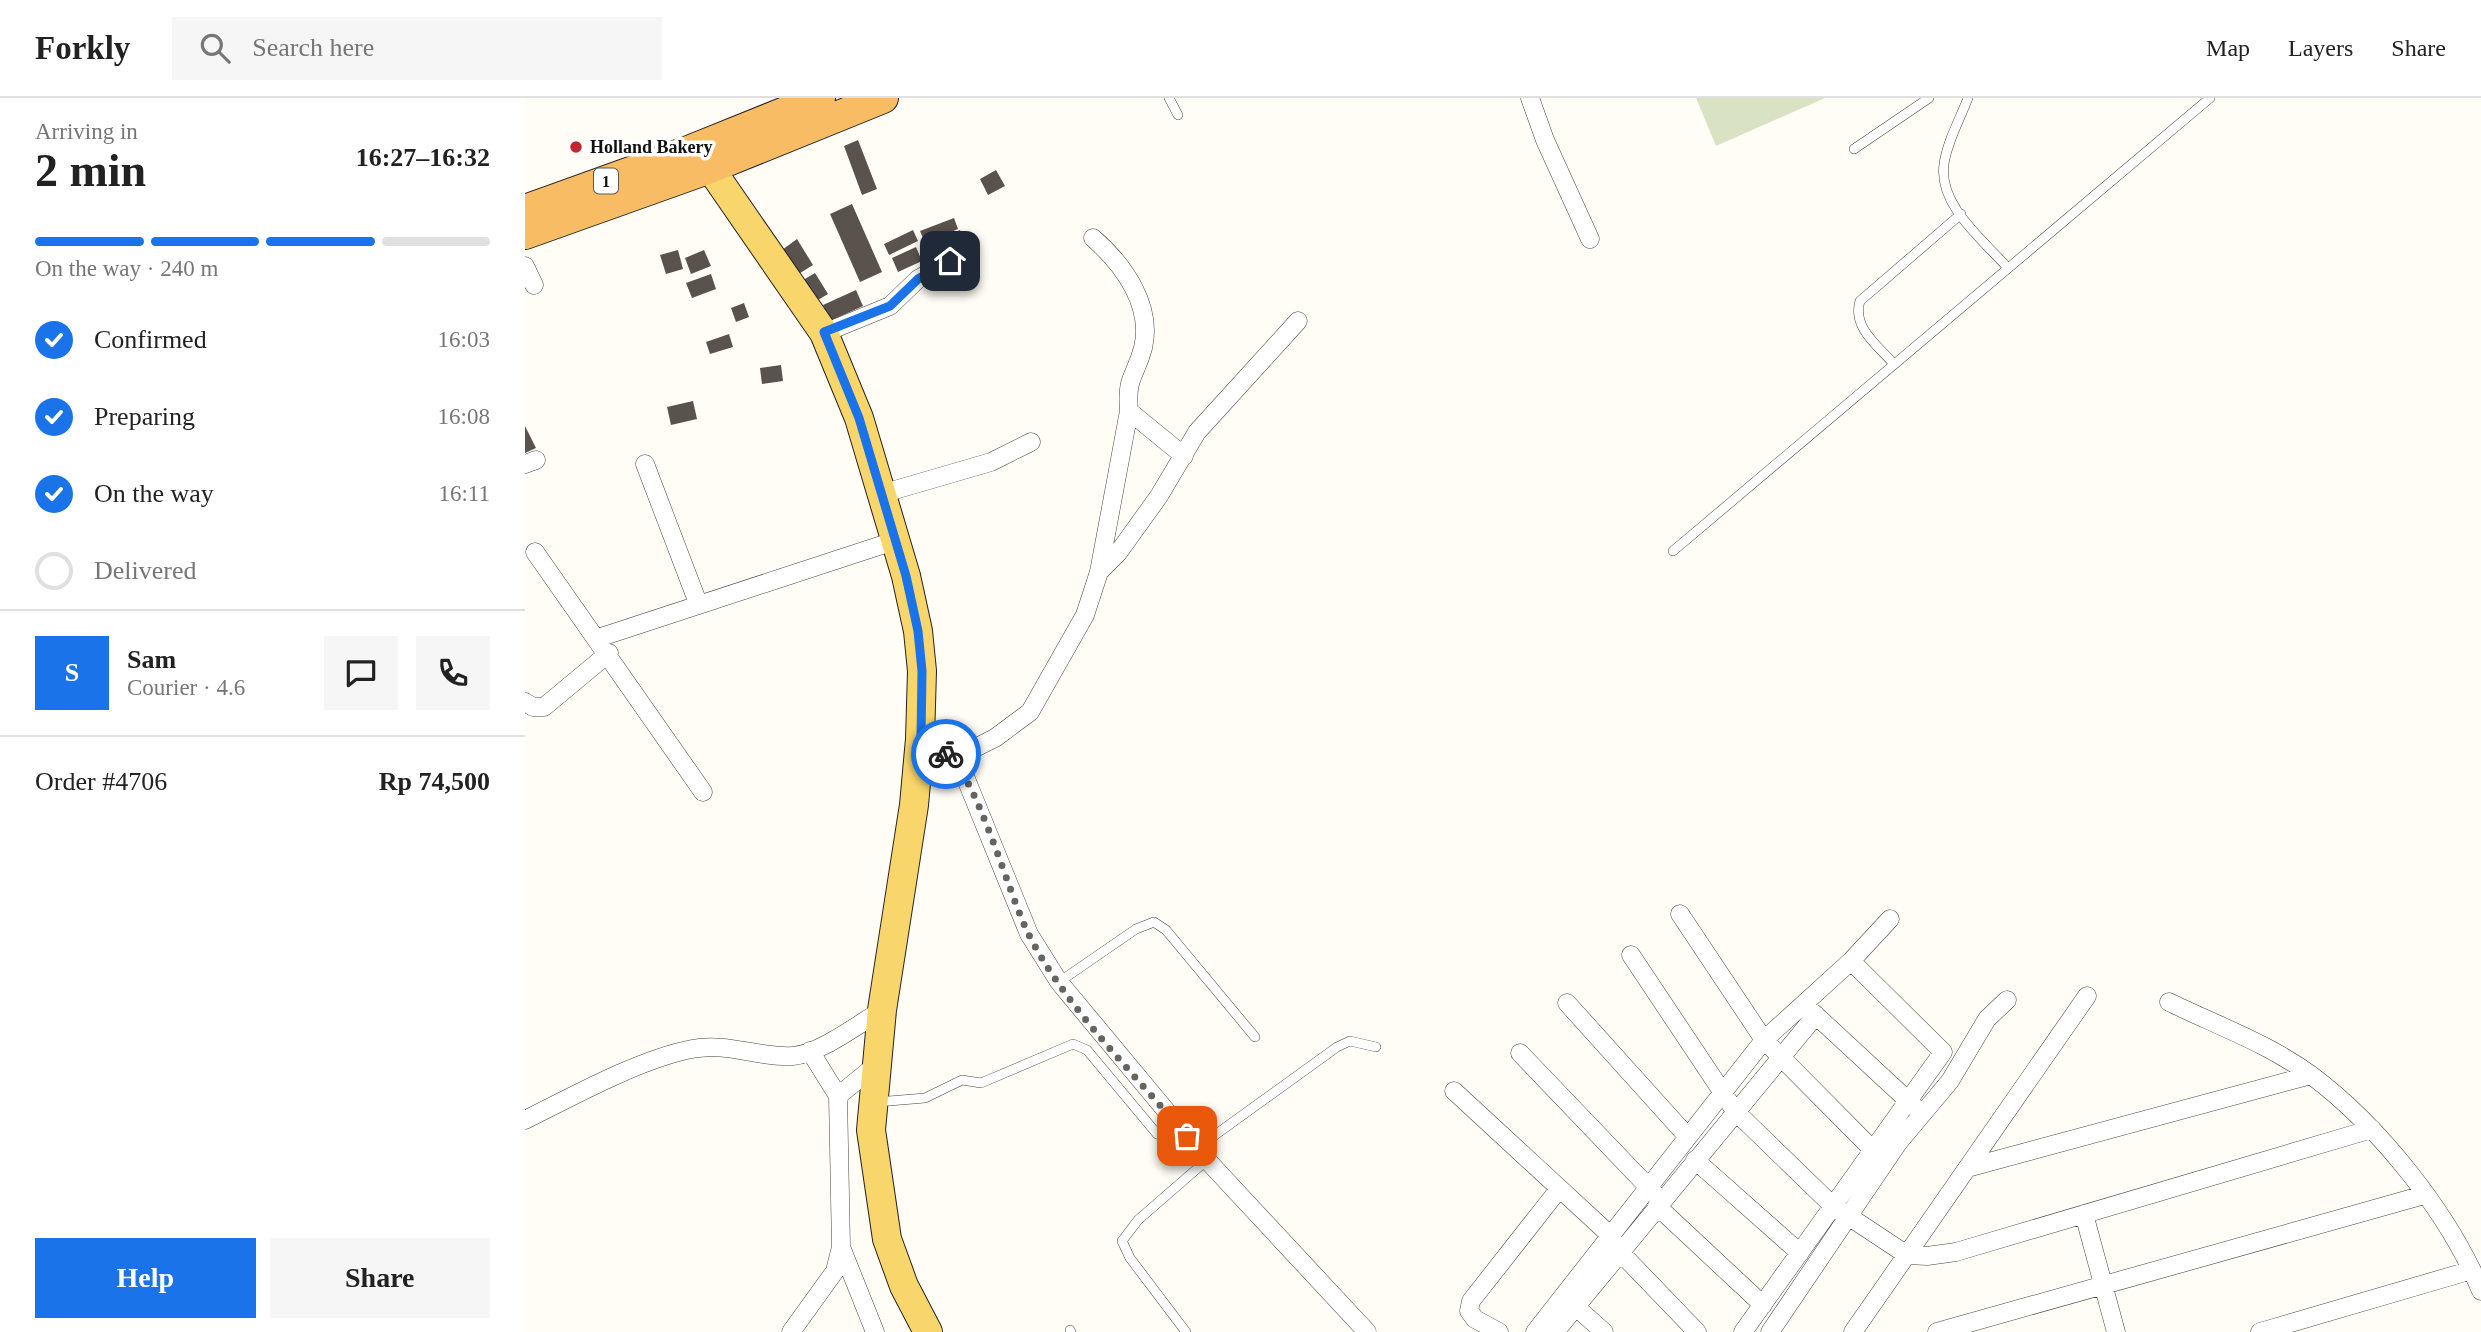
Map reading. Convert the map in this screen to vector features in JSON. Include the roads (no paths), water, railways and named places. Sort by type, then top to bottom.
[{"type":"highway","name":"1","points":[[525,210],[687,152],[820,98]]},
{"type":"highway","name":"1","points":[[525,234],[710,168],[883,98]]},
{"type":"main road","points":[[710,168],[824,332],[859,418],[918,631],[922,671],[921,738],[912,818],[882,1010],[871,1130],[887,1239],[904,1286],[928,1332]]},
{"type":"street","points":[[1530,98],[1545,140],[1590,239]]},
{"type":"street","points":[[953,759],[995,738],[1030,712],[1085,615],[1099,572],[1129,411],[1128,382],[1143,346],[1145,322],[1139,301],[1122,266],[1093,238]]},
{"type":"street","points":[[824,332],[890,306],[918,279],[970,250]]},
{"type":"street","points":[[525,266],[534,285]]},
{"type":"street","points":[[1099,572],[1130,537],[1197,432],[1298,321]]},
{"type":"street","points":[[1129,411],[1184,456]]},
{"type":"street","points":[[881,494],[991,463],[1031,442]]},
{"type":"street","points":[[645,464],[698,603]]},
{"type":"street","points":[[598,638],[698,603],[894,541]]},
{"type":"street","points":[[535,552],[609,653],[703,792]]},
{"type":"street","points":[[525,702],[533,707],[544,707],[609,653]]},
{"type":"street","points":[[921,738],[953,759],[980,808],[1029,934],[1059,982],[1202,1154],[1367,1332]]},
{"type":"street","points":[[1680,914],[1764,1040],[1873,1150]]},
{"type":"street","points":[[1555,1332],[1778,1057],[1809,1009],[1890,919]]},
{"type":"street","points":[[1631,955],[1735,1111],[1833,1206],[1907,1255],[1927,1256],[1956,1252],[2372,1129]]},
{"type":"street","points":[[1743,1332],[1943,1052],[1851,961]]},
{"type":"street","points":[[1853,1332],[2087,996]]},
{"type":"street","points":[[1770,1332],[1892,1152],[1950,1081],[1987,1019],[2007,1000]]},
{"type":"street","points":[[2169,1002],[2277,1054],[2311,1075],[2372,1129],[2397,1157],[2424,1195],[2472,1270],[2481,1291]]},
{"type":"street","points":[[1567,1003],[1687,1136]]},
{"type":"street","points":[[1535,1332],[1764,1040],[1809,1009]]},
{"type":"street","points":[[1809,1009],[1923,1114]]},
{"type":"street","points":[[525,1120],[657,1060],[693,1049],[733,1047],[794,1056],[810,1051],[882,1010]]},
{"type":"street","points":[[791,1332],[830,1279],[841,1247],[838,1096],[810,1051]]},
{"type":"street","points":[[1520,1053],[1660,1203],[1763,1305]]},
{"type":"street","points":[[838,1096],[876,1065]]},
{"type":"street","points":[[1967,1168],[2311,1075]]},
{"type":"street","points":[[1454,1091],[1610,1235],[1620,1252],[1697,1332]]},
{"type":"street","points":[[1695,1160],[1800,1253]]},
{"type":"street","points":[[1499,1332],[1475,1319],[1469,1311],[1471,1301],[1559,1189]]},
{"type":"street","points":[[1937,1332],[2424,1195]]},
{"type":"street","points":[[2084,1214],[2116,1332]]},
{"type":"street","points":[[841,1247],[875,1332]]},
{"type":"street","points":[[2260,1332],[2472,1270]]},
{"type":"street","points":[[1576,1307],[1604,1332]]},
{"type":"lane","points":[[1169,98],[1178,115]]},
{"type":"lane","points":[[1854,149],[1929,98]]},
{"type":"lane","points":[[1968,98],[1944,165],[1943,180],[1948,196],[1961,214],[2007,267]]},
{"type":"lane","points":[[1673,551],[2210,98]]},
{"type":"lane","points":[[1893,363],[1862,328],[1857,317],[1860,301],[1961,214]]},
{"type":"lane","points":[[1059,982],[1136,929],[1154,922],[1166,930],[1255,1037]]},
{"type":"lane","points":[[1186,1332],[1135,1265],[1122,1241],[1138,1220],[1202,1154],[1337,1046],[1350,1041],[1376,1047]]},
{"type":"lane","points":[[872,1102],[925,1098],[962,1080],[981,1083],[1073,1044],[1087,1050],[1157,1134],[1176,1123]]},
{"type":"place","name":"Holland Bakery","points":[[576,147]]}]
